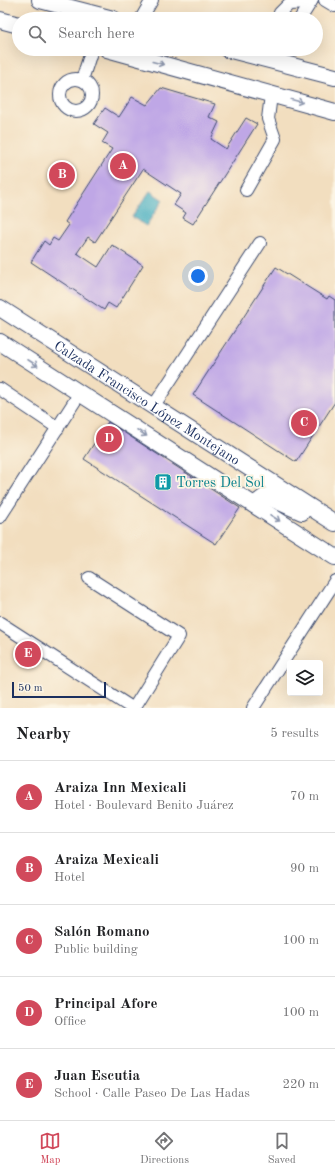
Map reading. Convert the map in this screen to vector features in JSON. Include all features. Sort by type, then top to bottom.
[{"type":"main road","points":[[48,1],[88,12]]},
{"type":"main road","points":[[0,20],[12,23]]},
{"type":"main road","points":[[133,56],[335,112]]},
{"type":"main road","points":[[280,56],[335,77]]},
{"type":"main road","name":"Calzada Francisco López Montejano","points":[[0,308],[335,523]]},
{"type":"main road","name":"Calzada Francisco López Montejano","points":[[0,342],[335,558]]},
{"type":"main road","points":[[254,505],[266,496],[303,512],[318,512]]},
{"type":"street","points":[[145,12],[152,0]]},
{"type":"street","points":[[325,0],[335,6]]},
{"type":"street","points":[[281,12],[289,4],[311,2]]},
{"type":"street","points":[[305,12],[311,2]]},
{"type":"street","points":[[82,80],[90,56]]},
{"type":"street","points":[[246,190],[275,139],[268,119],[271,94]]},
{"type":"street","points":[[153,406],[260,243]]},
{"type":"street","points":[[0,389],[58,428]]},
{"type":"street","points":[[0,517],[80,394]]},
{"type":"street","points":[[0,623],[133,708],[179,636],[89,578]]},
{"type":"street","points":[[253,708],[333,589]]},
{"type":"water","points":[[150,191],[163,200],[146,226],[132,217]]},
{"type":"building","points":[[161,88],[215,104],[209,117],[219,122],[211,139],[226,149],[246,118],[257,124],[193,224],[183,218],[186,213],[174,205],[181,194],[143,169],[95,242],[88,237],[77,253],[98,267],[112,245],[143,265],[116,308],[108,303],[104,310],[31,262],[44,241],[49,245],[53,238],[58,241],[69,225],[65,222],[112,149],[102,143],[108,133],[94,124],[105,108],[119,117],[132,97],[147,105]]},
{"type":"building","points":[[276,267],[327,299],[329,296],[335,300],[335,402],[296,462],[193,395]]},
{"type":"building","name":"Torres Del Sol","points":[[108,422],[240,508],[216,544],[84,459]]},
{"type":"place","name":"Araiza Inn Mexicali","points":[[123,166]]},
{"type":"place","name":"Araiza Mexicali","points":[[62,175]]},
{"type":"place","name":"Salón Romano","points":[[304,423]]},
{"type":"place","name":"Principal Afore","points":[[109,439]]},
{"type":"place","name":"Torres Del Sol","points":[[163,482]]},
{"type":"place","name":"Juan Escutia","points":[[28,654]]}]
